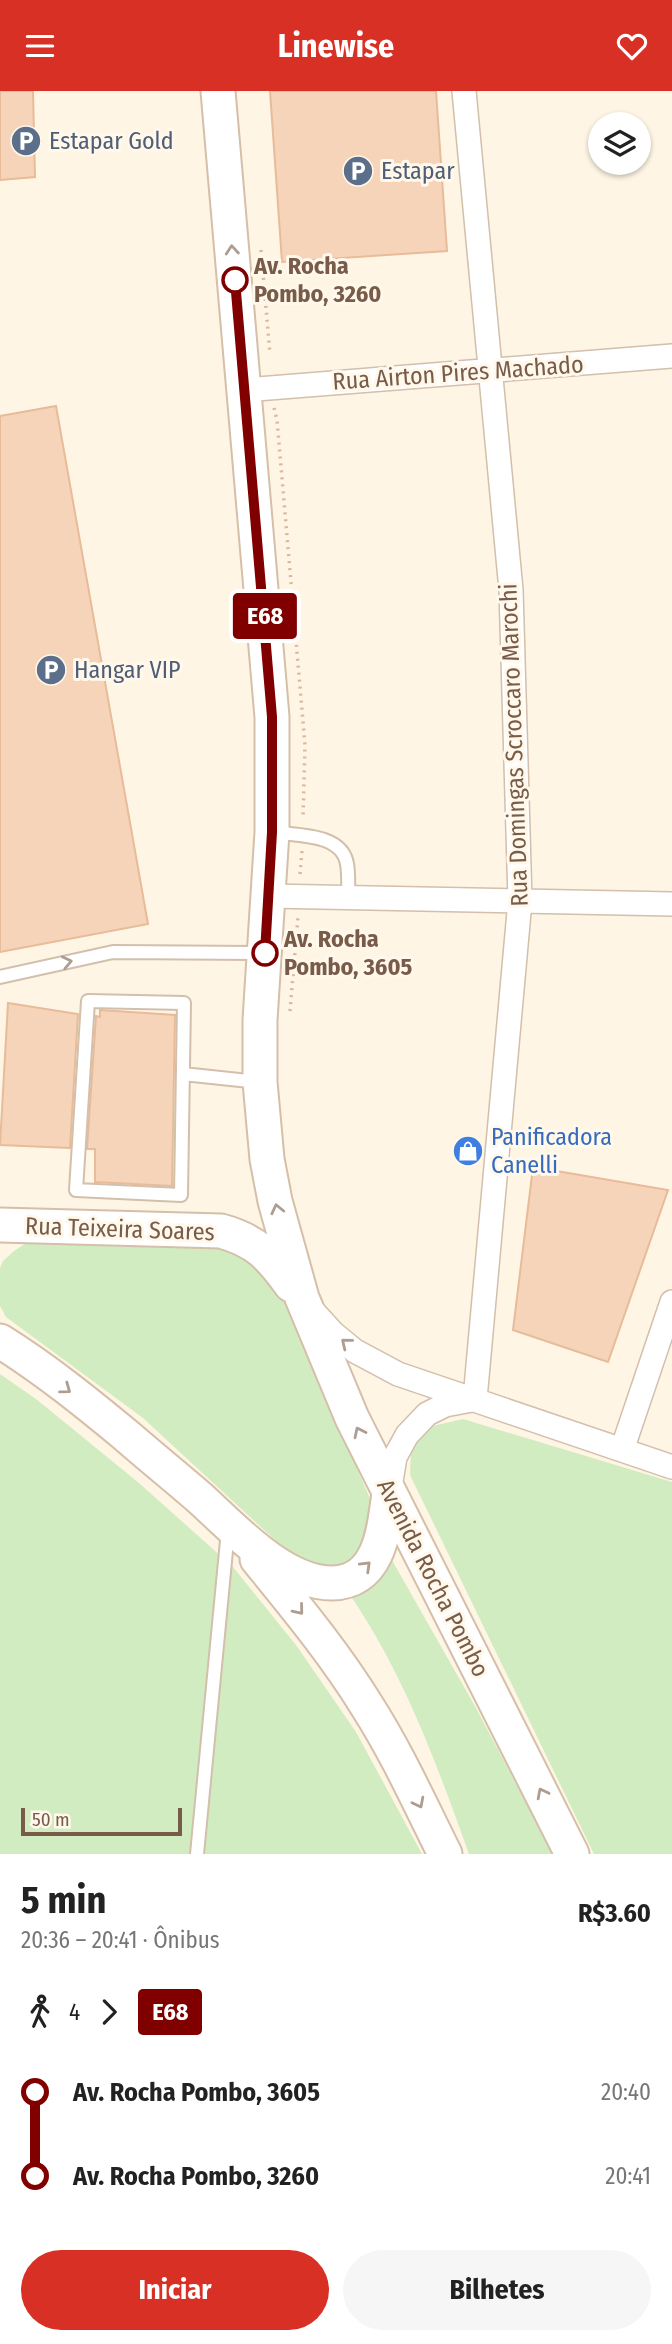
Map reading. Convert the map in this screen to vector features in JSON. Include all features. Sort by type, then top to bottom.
[{"type":"main road","points":[[218,91],[257,394],[272,728],[287,834],[284,903],[265,953],[260,1020],[260,1082],[267,1159],[275,1201],[302,1298]]},
{"type":"main road","name":"Rua Teixeira Soares","points":[[9,1231],[206,1229],[230,1234],[256,1245],[270,1257],[302,1298]]},
{"type":"main road","name":"Avenida Rocha Pombo","points":[[302,1298],[337,1384],[389,1493],[572,1854]]},
{"type":"main road","points":[[4,1342],[102,1415],[204,1502],[234,1532],[314,1629],[368,1707],[395,1754],[445,1854]]},
{"type":"main road","points":[[234,1532],[280,1565],[307,1577],[332,1583],[349,1579],[372,1563],[379,1549],[389,1493]]},
{"type":"street","name":"Rua Domingas Scroccaro Marochi","points":[[464,91],[512,618],[520,901],[475,1399]]},
{"type":"street","name":"Rua Airton Pires Machado","points":[[257,394],[490,370],[672,356]]},
{"type":"street","points":[[284,903],[348,898],[672,904]]},
{"type":"street","name":"Rua Teixeira Soares","points":[[302,1298],[333,1333],[375,1363],[398,1374],[672,1467]]},
{"type":"street","points":[[622,1450],[672,1302]]},
{"type":"street","points":[[389,1493],[395,1457],[407,1435],[427,1414],[445,1405],[475,1399]]},
{"type":"lane","points":[[287,834],[330,841],[342,850],[347,863],[348,898]]},
{"type":"lane","points":[[0,977],[113,952],[265,953]]},
{"type":"lane","points":[[88,1001],[184,1003],[183,1074],[181,1195],[76,1190],[88,1001]]},
{"type":"lane","points":[[183,1074],[260,1082]]},
{"type":"lane","points":[[197,1854],[234,1532]]},
{"type":"path","points":[[257,394],[274,407],[277,420],[305,745],[287,834],[300,879]]},
{"type":"path","points":[[284,903],[290,1016]]},
{"type":"green space","points":[[226,1237],[282,1293],[374,1508],[358,1560],[327,1570],[289,1553],[143,1418],[6,1317],[0,1306],[0,1268],[3,1261],[29,1241]]},
{"type":"green space","points":[[0,1374],[36,1399],[139,1483],[233,1567],[296,1645],[356,1732],[422,1854],[0,1854]]},
{"type":"green space","points":[[463,1419],[672,1482],[672,1854],[594,1854],[410,1475],[411,1452],[428,1427]]},
{"type":"green space","points":[[389,1555],[476,1708],[553,1854],[469,1854],[444,1785],[401,1683],[384,1650],[345,1588]]},
{"type":"building","points":[[0,91],[33,91],[35,177],[0,180]]},
{"type":"building","name":"Estapar","points":[[270,91],[436,91],[447,251],[282,262]]},
{"type":"building","name":"Hangar VIP","points":[[56,406],[148,924],[0,952],[0,416]]},
{"type":"building","points":[[8,1003],[78,1014],[70,1148],[0,1145]]},
{"type":"building","points":[[100,1010],[175,1015],[172,1186],[95,1182],[95,1149],[87,1149],[96,1016],[100,1017]]},
{"type":"building","points":[[533,1167],[668,1190],[608,1362],[513,1330]]},
{"type":"bus line","name":"E68","points":[[235,280],[272,717],[274,787],[265,953]]},
{"type":"place","name":"Estapar Gold","points":[[26,141]]},
{"type":"place","name":"Estapar","points":[[358,171]]},
{"type":"place","name":"Av. Rocha Pombo, 3260","points":[[235,280]]},
{"type":"place","name":"Hangar VIP","points":[[51,670]]},
{"type":"place","name":"Av. Rocha Pombo, 3605","points":[[265,953]]},
{"type":"place","name":"Panificadora Canelli","points":[[468,1151]]}]
